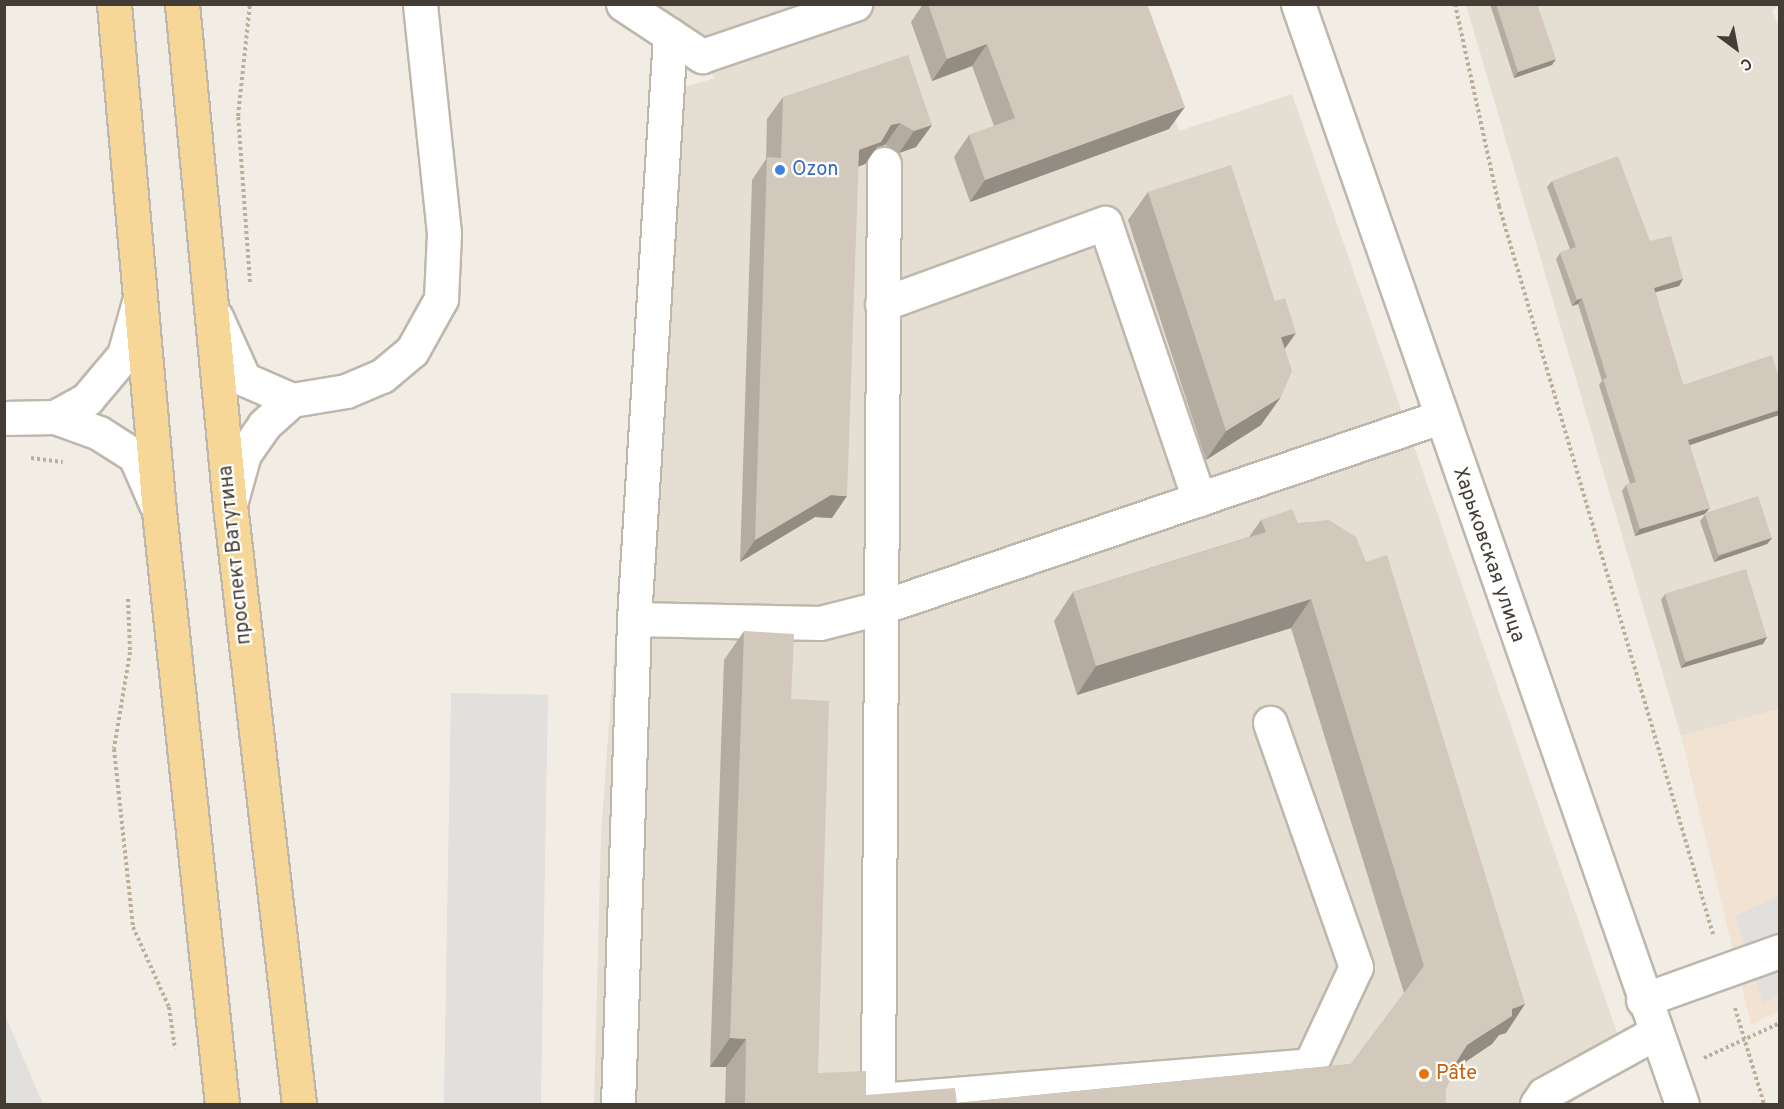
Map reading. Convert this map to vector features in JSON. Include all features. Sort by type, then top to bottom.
[{"type":"main road","points":[[114,4],[159,511],[222,1104]]},
{"type":"main road","name":"проспект Ватутина","points":[[182,4],[230,505],[299,1104]]},
{"type":"street","points":[[230,505],[244,454],[264,425],[292,400],[346,391],[382,376],[412,351],[441,299],[444,233],[420,4]]},
{"type":"street","points":[[623,4],[702,56],[855,4]]},
{"type":"street","name":"Харьковская улица","points":[[1298,4],[1643,1000],[1682,1104]]},
{"type":"street","points":[[618,1104],[634,619],[670,35]]},
{"type":"street","points":[[884,164],[879,608],[878,1100],[1310,1065],[1356,968],[1270,723]]},
{"type":"street","points":[[882,304],[1105,223],[1199,499]]},
{"type":"street","points":[[28,418],[87,399],[124,355],[139,302]]},
{"type":"street","points":[[211,304],[231,356],[244,379],[292,400]]},
{"type":"street","points":[[634,619],[820,623],[879,608],[1440,417]]},
{"type":"street","points":[[28,418],[99,433],[135,456],[159,511]]},
{"type":"street","points":[[1643,1000],[1779,951]]},
{"type":"street","points":[[1537,1104],[1544,1094],[1655,1034]]},
{"type":"path","points":[[250,4],[238,116],[250,294]]},
{"type":"path","points":[[1455,4],[1499,206],[1764,1104]]},
{"type":"path","points":[[28,418],[29,457],[72,464]]},
{"type":"path","points":[[127,592],[130,652],[114,749],[133,927],[168,1007],[177,1061]]},
{"type":"path","points":[[1706,1071],[1702,1059],[1779,1023]]},
{"type":"shaded area","points":[[654,5],[1137,5],[1179,131],[1292,94],[1620,1041],[1572,1104],[594,1104],[601,836],[654,96],[715,78]]},
{"type":"shaded area","points":[[1466,5],[1779,5],[1772,10],[1780,30],[1779,709],[1681,736]]},
{"type":"shaded area","points":[[451,693],[548,695],[541,1104],[444,1104]]},
{"type":"shaded area","points":[[1779,709],[1779,1011],[1751,1025],[1681,736]]},
{"type":"shaded area","points":[[1779,896],[1779,995],[1763,1003],[1735,916]]},
{"type":"shaded area","points":[[5,1015],[43,1104],[5,1104]]},
{"type":"building","points":[[928,4],[1147,4],[1185,107],[985,180],[969,135],[1015,118],[987,44],[947,59]]},
{"type":"building","points":[[1496,4],[1537,4],[1556,59],[1518,72]]},
{"type":"building","points":[[908,55],[932,125],[914,131],[900,123],[891,125],[881,142],[859,150],[847,496],[831,495],[755,540],[767,157],[781,158],[783,97]]},
{"type":"building","points":[[1618,156],[1650,241],[1671,236],[1683,279],[1654,288],[1683,385],[1772,355],[1779,378],[1779,410],[1688,440],[1710,508],[1640,529],[1626,485],[1636,482],[1603,379],[1607,378],[1582,298],[1577,300],[1560,253],[1576,247],[1552,181]]},
{"type":"building","points":[[1231,165],[1275,301],[1285,298],[1296,333],[1281,337],[1292,371],[1281,397],[1226,431],[1148,192]]},
{"type":"building","points":[[1758,496],[1772,538],[1718,555],[1705,513]]},
{"type":"building","points":[[1292,509],[1298,523],[1329,520],[1356,537],[1366,562],[1387,555],[1525,1004],[1512,1009],[1512,1016],[1467,1045],[1454,1066],[1446,1089],[1446,1104],[745,1104],[746,1039],[730,1038],[744,631],[794,634],[791,699],[829,701],[818,1073],[866,1071],[866,1095],[955,1088],[957,1103],[1351,1064],[1424,966],[1311,599],[1096,666],[1073,592],[1266,532],[1261,520]]},
{"type":"building","points":[[1746,569],[1767,637],[1685,662],[1665,594]]},
{"type":"place","name":"Ozon","points":[[780,170]]},
{"type":"place","name":"Pâte","points":[[1424,1074]]}]
